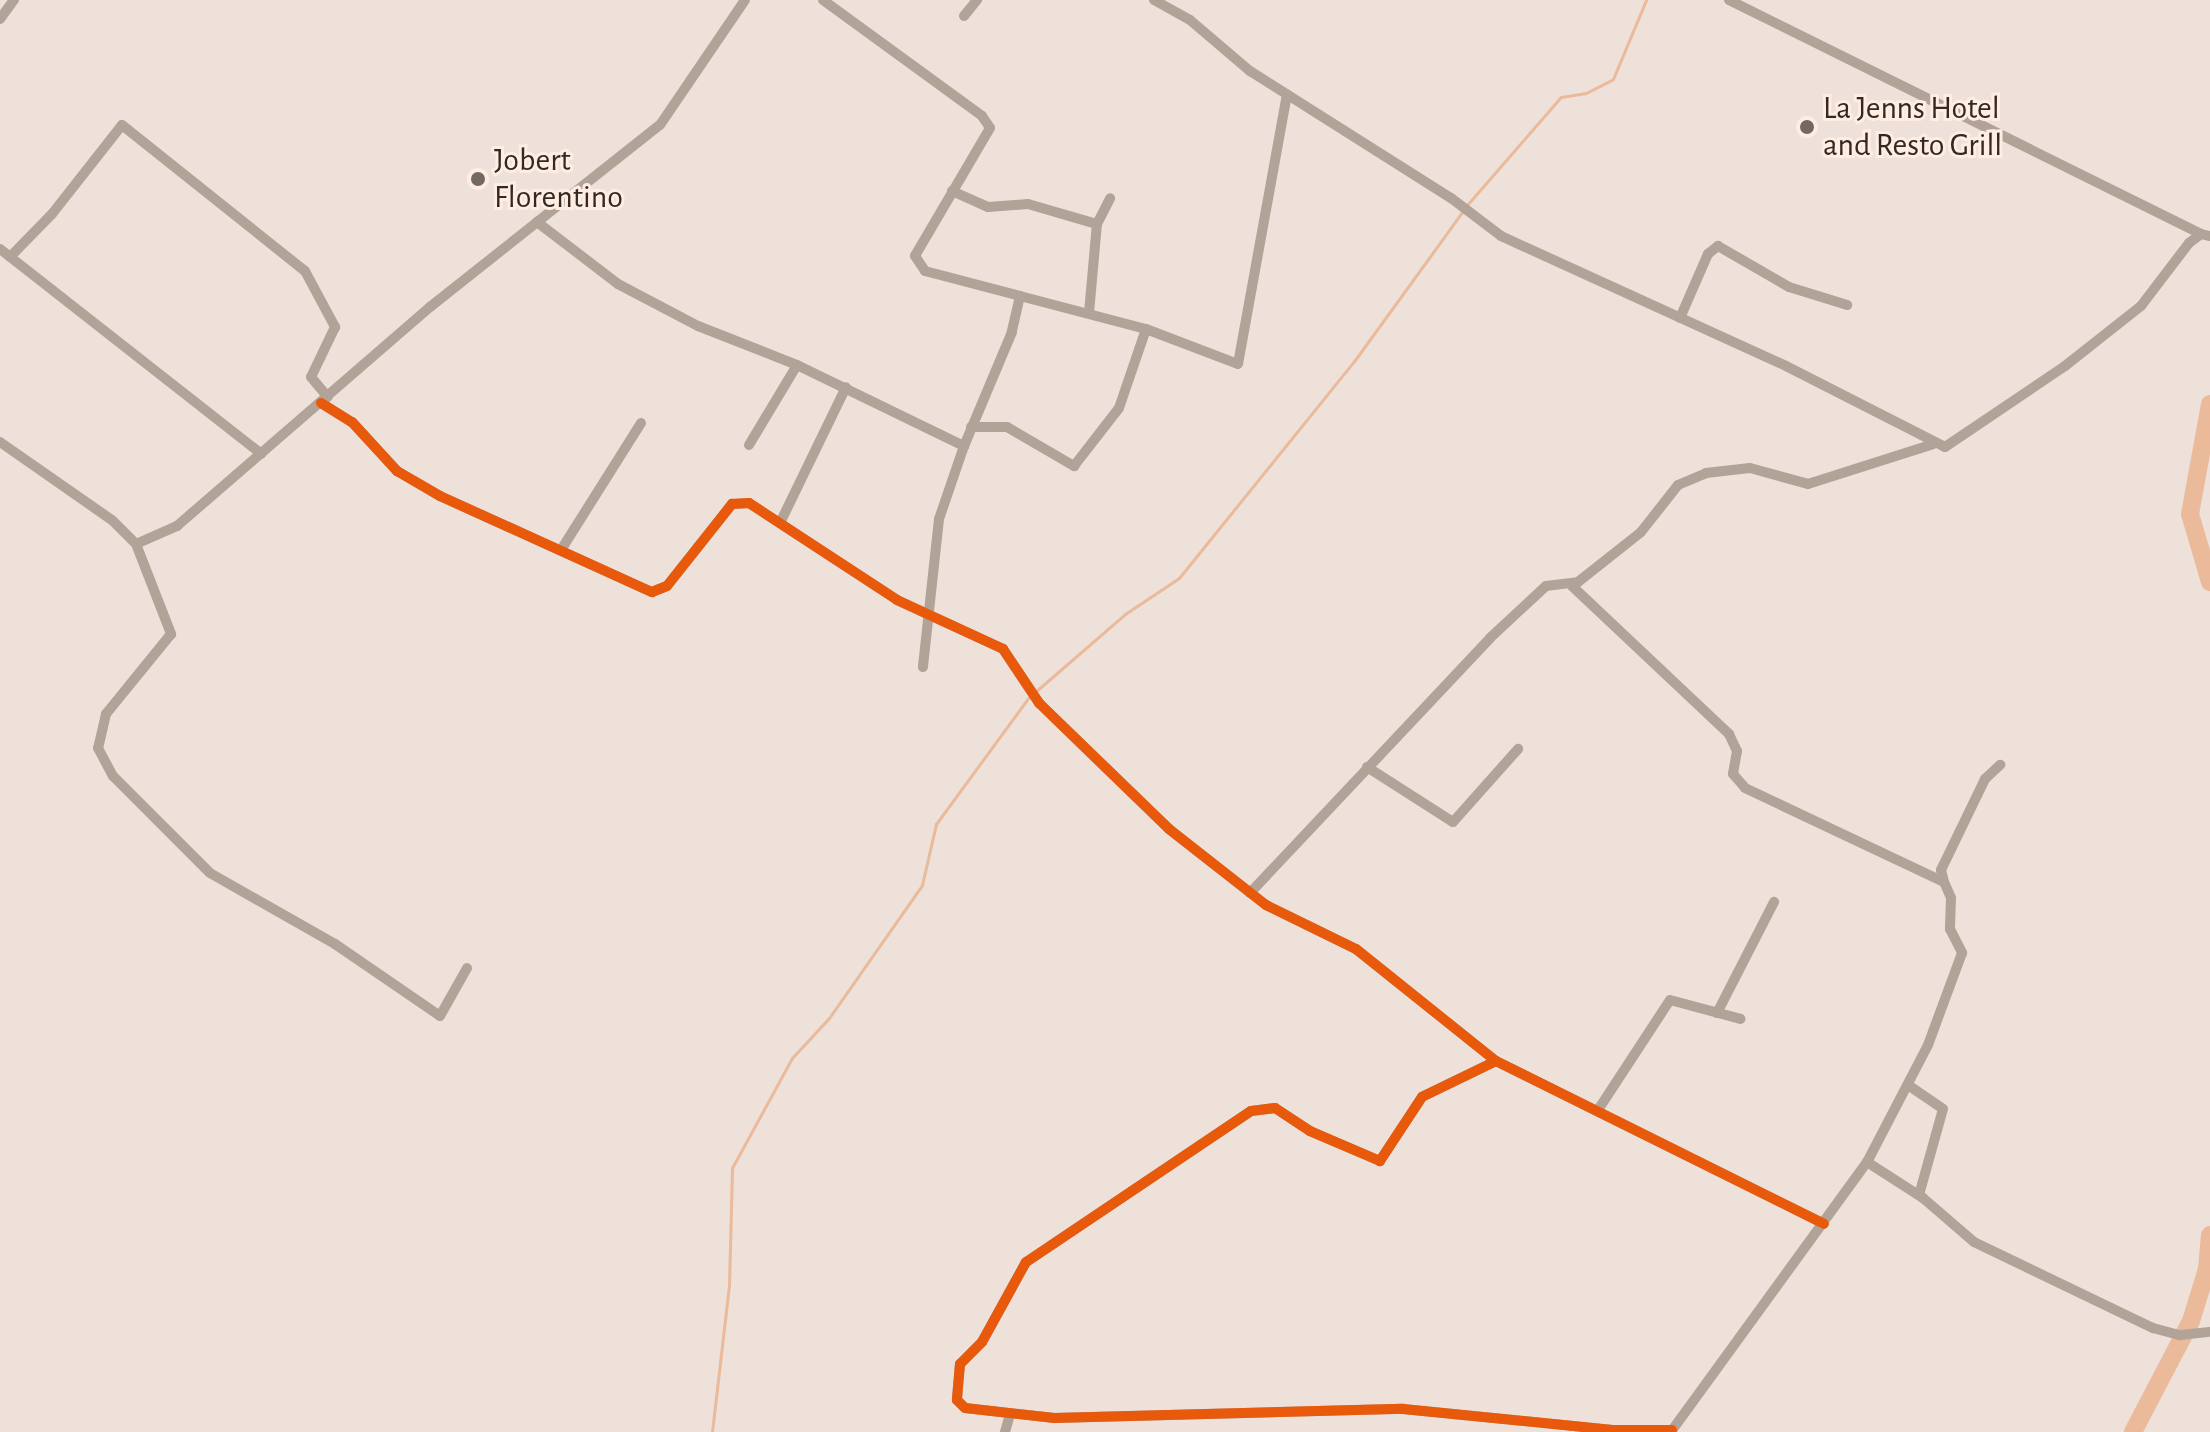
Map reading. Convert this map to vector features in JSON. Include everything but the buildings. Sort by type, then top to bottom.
[{"type":"street","points":[[0,19],[14,0]]},
{"type":"street","points":[[136,544],[177,526],[537,222],[660,125],[745,0]]},
{"type":"street","points":[[823,0],[988,122],[989,135],[917,249],[917,264],[966,285],[1146,329],[1238,364],[1287,94]]},
{"type":"street","points":[[964,16],[977,0]]},
{"type":"street","points":[[1154,0],[1176,10],[1287,94],[1470,213],[1564,268],[1680,318],[1933,444]]},
{"type":"street","points":[[1250,893],[1367,767],[1546,586],[1572,586],[1641,532],[1690,478],[1750,468],[1808,484],[1933,444],[1956,443],[2065,366],[2141,306],[2206,235],[1729,0]]},
{"type":"street","points":[[10,257],[52,214],[122,125],[305,271],[335,327],[311,377],[325,400],[352,422],[397,471],[498,525],[561,550],[645,590],[660,591],[736,502],[749,503],[846,570],[1003,649],[1039,703],[1169,829],[1250,893],[1356,949],[1496,1061],[1824,1224]]},
{"type":"street","points":[[952,191],[988,207],[1028,204],[1097,224]]},
{"type":"street","points":[[1089,313],[1097,224],[1110,198]]},
{"type":"street","points":[[537,222],[618,284],[698,326],[846,387],[964,446]]},
{"type":"street","points":[[1680,318],[1708,254],[1718,246],[1789,287],[1847,305]]},
{"type":"street","points":[[0,249],[261,454]]},
{"type":"street","points":[[923,667],[939,519],[971,427],[1012,332],[1020,296]]},
{"type":"street","points":[[971,427],[1007,427],[1074,466],[1119,408],[1146,329]]},
{"type":"street","points":[[749,445],[797,365]]},
{"type":"street","points":[[780,523],[846,387]]},
{"type":"street","points":[[561,550],[641,423]]},
{"type":"street","points":[[0,442],[112,520],[136,544],[171,634],[106,714],[98,748],[113,776],[210,873],[299,922],[440,1016],[467,968]]},
{"type":"street","points":[[1572,586],[1729,734],[1737,751],[1733,774],[1745,788],[1944,882]]},
{"type":"street","points":[[1367,767],[1453,822],[1518,749]]},
{"type":"street","points":[[1496,1061],[1422,1097],[1393,1148],[1380,1161],[1322,1137],[1275,1108],[1260,1107],[1042,1247],[1007,1289],[982,1342],[960,1364],[957,1378],[960,1405],[1010,1414],[1127,1419],[1403,1409],[1602,1429],[1671,1431],[1867,1162],[1908,1085],[1962,959],[1950,929],[1951,898],[1941,870],[1985,779],[2000,765]]},
{"type":"street","points":[[1717,1013],[1774,902]]},
{"type":"street","points":[[1598,1110],[1670,1000],[1741,1019]]},
{"type":"street","points":[[1908,1085],[1943,1109],[1919,1195]]},
{"type":"street","points":[[1867,1162],[1919,1195],[1974,1242],[2153,1328],[2180,1335],[2210,1332]]},
{"type":"street","points":[[1005,1432],[1010,1414]]},
{"type":"waterway","points":[[1467,205],[1561,97],[1586,93],[1613,79],[1646,0]]},
{"type":"waterway","points":[[1035,692],[1125,614],[1179,578],[1355,360],[1463,211]]},
{"type":"waterway","points":[[2210,404],[2190,514],[2210,582]]},
{"type":"waterway","points":[[712,1432],[729,1285],[732,1168],[792,1058],[829,1018],[922,885],[936,824],[1029,697]]},
{"type":"waterway","points":[[2133,1432],[2191,1321],[2207,1269],[2210,1235]]},
{"type":"cycle path","points":[[321,403],[352,422],[397,471],[440,496],[652,592],[667,586],[732,504],[749,503],[897,600],[1003,649],[1039,703],[1169,829],[1266,905],[1356,949],[1496,1061],[1824,1224]]},
{"type":"cycle path","points":[[1496,1061],[1422,1097],[1380,1161],[1310,1131],[1275,1108],[1251,1111],[1026,1262],[982,1342],[960,1364],[957,1400],[965,1408],[1054,1418],[1403,1409],[1615,1430],[1672,1430]]},
{"type":"place","name":"La Jenns Hotel and Resto Grill","points":[[1807,127]]},
{"type":"place","name":"Jobert Florentino","points":[[478,179]]}]
